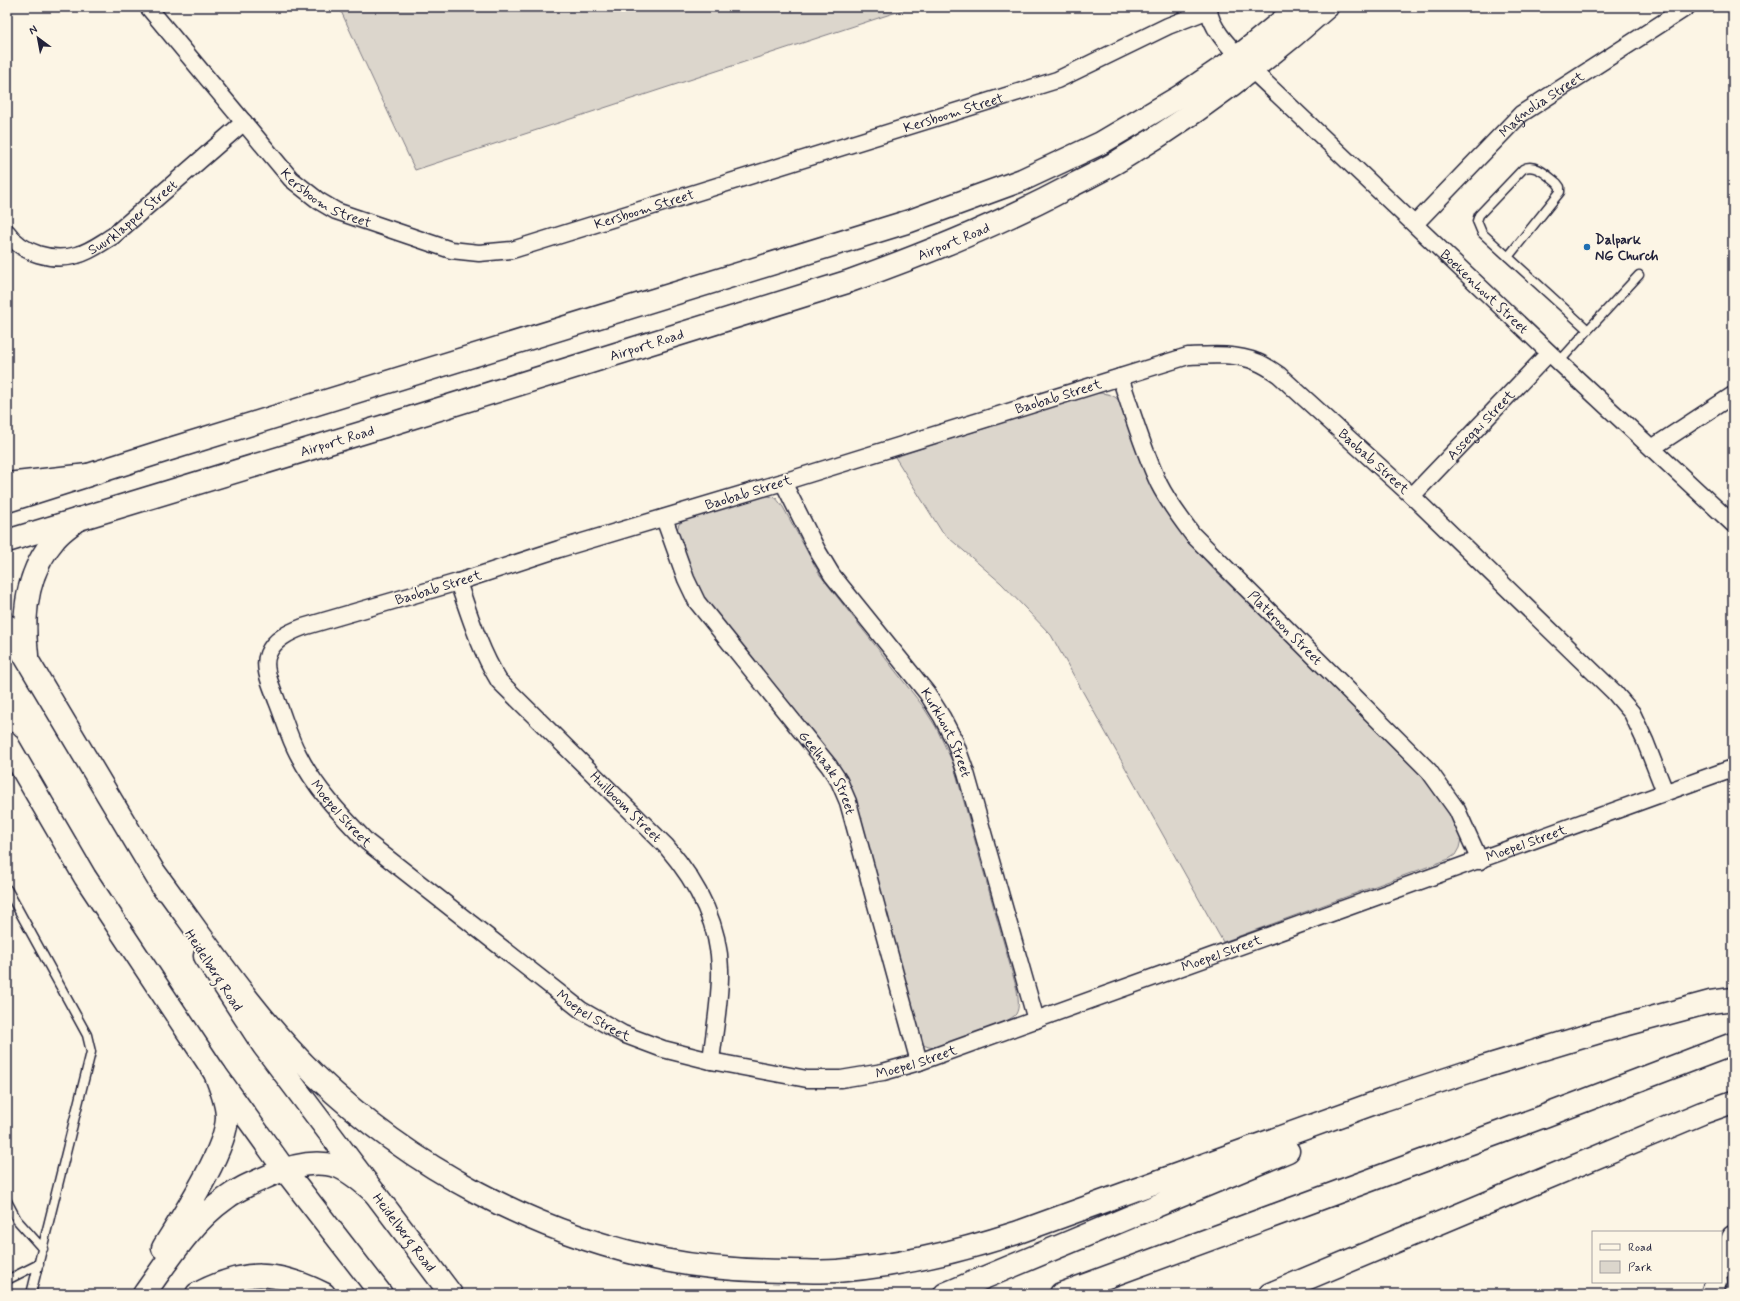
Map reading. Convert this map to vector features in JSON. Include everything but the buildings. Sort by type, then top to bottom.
[{"type":"main road","points":[[1246,63],[1299,7]]},
{"type":"main road","points":[[7,501],[910,221],[1022,180],[1100,143],[1179,97],[1246,63],[1279,49],[1327,7]]},
{"type":"main road","name":"Airport Road","points":[[7,541],[388,425],[847,282],[912,259],[1022,212],[1119,160],[1188,117],[1246,63]]},
{"type":"main road","points":[[7,484],[88,475]]},
{"type":"main road","points":[[27,659],[25,614],[31,579],[40,559],[55,538],[78,519]]},
{"type":"main road","name":"Heidelberg Road","points":[[7,626],[217,976],[259,1039],[451,1294]]},
{"type":"main road","points":[[7,743],[85,877],[215,1073],[284,1169],[381,1294]]},
{"type":"main road","points":[[155,873],[258,1014],[316,1076],[356,1111],[410,1151],[463,1184],[505,1206],[550,1226],[608,1246],[664,1260],[719,1268],[835,1271],[893,1264],[964,1250],[1229,1157],[1383,1100],[1599,1032],[1710,1002],[1733,999]]},
{"type":"main road","points":[[945,1294],[1392,1108],[1478,1074],[1599,1032]]},
{"type":"main road","points":[[1061,1294],[1547,1115],[1733,1044]]},
{"type":"main road","points":[[136,1294],[203,1180],[225,1132],[227,1118],[225,1104],[215,1073]]},
{"type":"main road","points":[[1270,1294],[1702,1113],[1733,1102]]},
{"type":"main road","points":[[144,1294],[193,1230],[224,1199],[248,1185],[284,1169],[302,1164],[321,1163],[336,1166],[356,1178],[376,1194]]},
{"type":"main road","points":[[1722,1266],[1733,1237]]},
{"type":"main road","points":[[197,1294],[220,1282],[243,1276],[272,1276],[306,1285],[324,1294]]},
{"type":"main road","points":[[1712,1294],[1716,1283]]},
{"type":"street","name":"Kersboom Street","points":[[148,7],[292,179],[319,201],[336,211],[451,250],[479,253],[512,250],[1057,80],[1168,26],[1209,9]]},
{"type":"street","name":"Magnolia Street","points":[[1415,224],[1521,114],[1687,7]]},
{"type":"street","name":"Boekenhout Street","points":[[1209,9],[1223,39],[1246,63],[1554,358],[1733,524]]},
{"type":"street","name":"Suurklapper Street","points":[[7,232],[22,246],[34,253],[50,257],[63,258],[92,250],[113,236],[244,122]]},
{"type":"street","name":"Baobab Street","points":[[287,634],[303,627],[458,582],[559,549],[783,482],[1188,356],[1212,354],[1238,357],[1258,362],[1279,375],[1412,496],[1614,692],[1632,713],[1645,741],[1665,792]]},
{"type":"street","name":"Assegai Street","points":[[1412,496],[1554,358]]},
{"type":"street","name":"Platkroon Street","points":[[1120,377],[1159,484],[1175,511],[1193,535],[1430,771],[1457,810],[1480,861]]},
{"type":"street","points":[[1652,448],[1733,395]]},
{"type":"street","name":"Kurkhout Street","points":[[783,482],[817,550],[832,575],[927,694],[942,716],[955,742],[966,773],[1036,1020]]},
{"type":"street","name":"Geelhaak Street","points":[[664,518],[686,578],[697,602],[830,766],[839,781],[848,802],[919,1062]]},
{"type":"street","name":"Huilboom Street","points":[[458,582],[476,637],[487,662],[499,682],[666,846],[683,867],[699,892],[711,922],[718,948],[720,970],[711,1061]]},
{"type":"street","name":"Moepel Street","points":[[287,634],[275,643],[268,654],[266,667],[270,683],[297,753],[312,778],[337,811],[368,842],[581,1010],[623,1034],[662,1049],[711,1061],[807,1079],[841,1079],[883,1072],[919,1062],[1480,861],[1733,768]]},
{"type":"lane","points":[[1508,257],[1560,192],[1560,187],[1557,183],[1533,166],[1528,166],[1523,169],[1479,215],[1477,221],[1482,233],[1508,257],[1588,330]]},
{"type":"lane","points":[[1554,358],[1588,330],[1639,275]]},
{"type":"lane","points":[[7,889],[87,1035],[91,1052],[31,1294]]},
{"type":"lane","points":[[7,1201],[17,1220],[43,1249]]},
{"type":"lane","points":[[7,1280],[39,1264]]},
{"type":"green space","points":[[339,7],[912,7],[415,170]]},
{"type":"green space","points":[[1095,393],[1111,395],[1123,406],[1129,420],[1141,463],[1150,484],[1157,498],[1173,522],[1192,546],[1212,568],[1425,776],[1447,805],[1461,839],[1459,848],[1455,855],[1449,859],[1223,942],[1051,635],[1001,583],[942,532],[895,457]]},
{"type":"green space","points":[[765,495],[776,498],[783,507],[820,575],[922,705],[936,727],[953,763],[1017,990],[1018,1002],[1016,1014],[1011,1018],[992,1028],[967,1038],[936,1048],[928,1047],[918,1042],[853,799],[710,613],[693,580],[676,533],[679,524],[688,518]]},
{"type":"place","name":"Dalpark NG Church","points":[[1587,247]]}]
